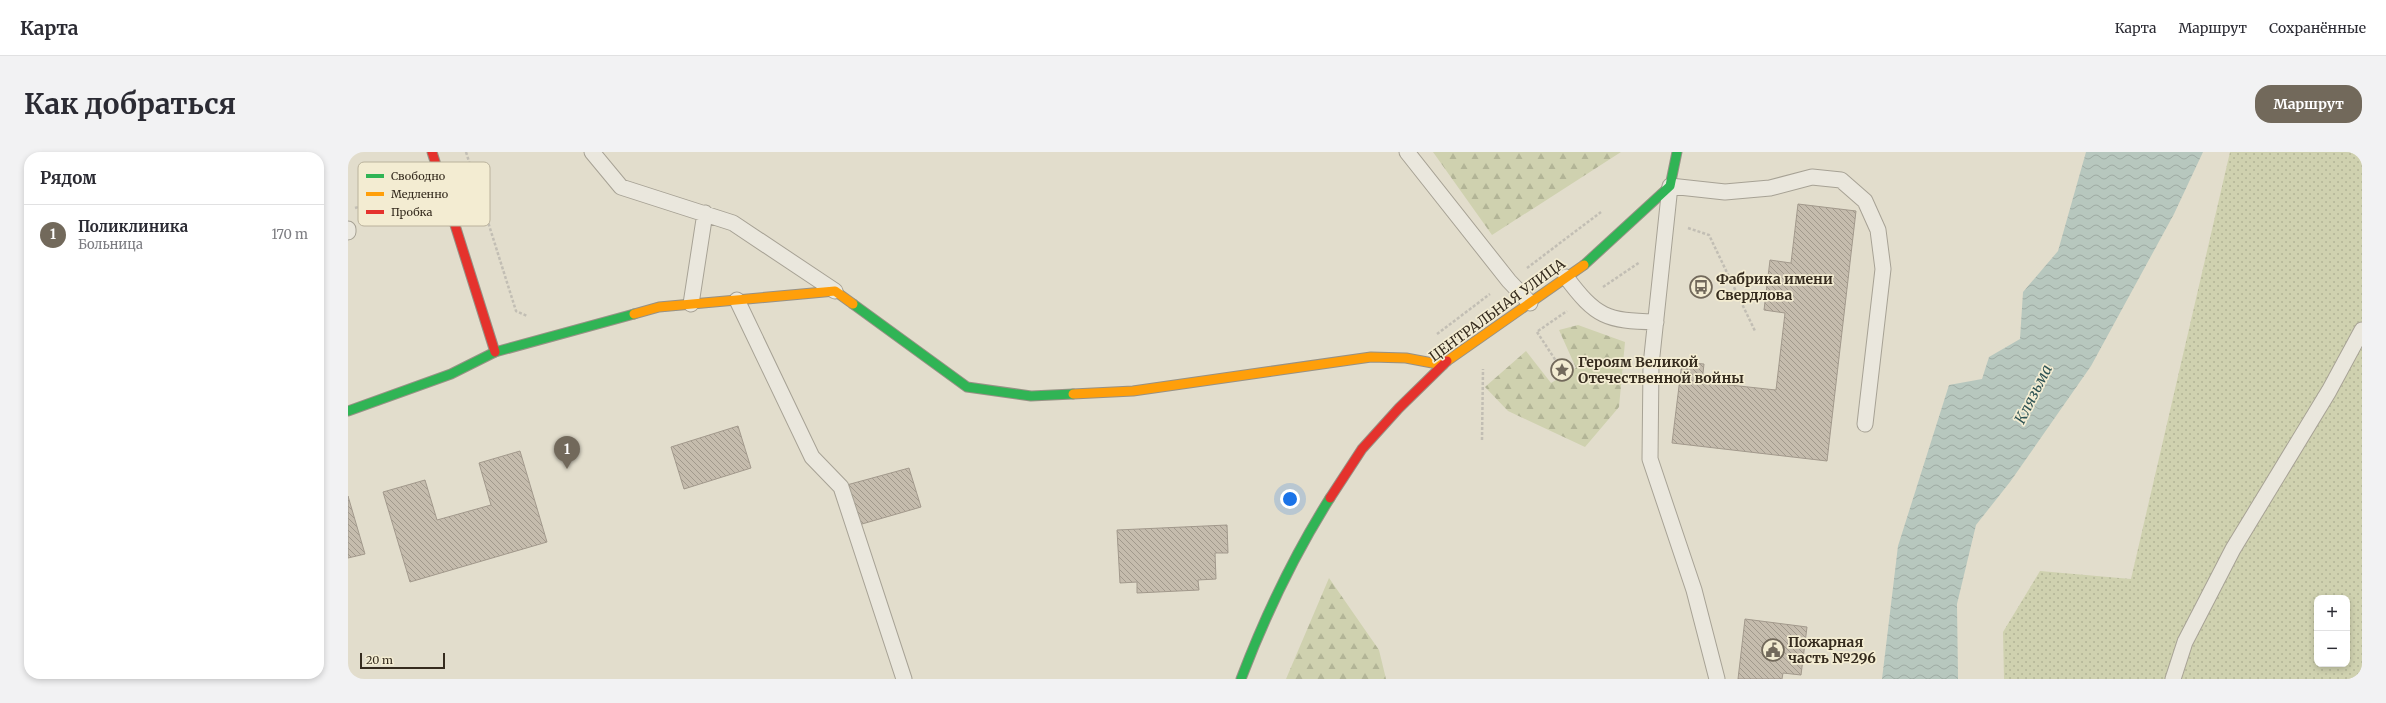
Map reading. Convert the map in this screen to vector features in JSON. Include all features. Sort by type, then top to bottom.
[{"type":"street","points":[[432,152],[435,162]]},
{"type":"street","points":[[1670,186],[1677,152]]},
{"type":"street","name":"ЦЕНТРАЛЬНАЯ УЛИЦА","points":[[1241,679],[1263,622],[1307,535],[1362,449],[1399,408],[1444,364],[1586,263],[1670,186]]},
{"type":"street","points":[[455,226],[495,352]]},
{"type":"street","points":[[348,411],[451,374],[495,352],[659,307],[835,291],[967,387],[1030,396],[1132,391],[1371,357],[1406,358],[1444,364]]},
{"type":"lane","points":[[592,152],[621,187],[733,223],[835,291]]},
{"type":"lane","points":[[1407,152],[1509,281],[1530,303]]},
{"type":"lane","points":[[1717,679],[1694,590],[1650,459],[1651,365],[1670,186],[1725,192],[1770,188],[1812,177],[1841,180],[1864,201],[1878,230],[1883,269],[1865,424]]},
{"type":"lane","points":[[691,304],[704,213]]},
{"type":"lane","points":[[1566,277],[1583,300],[1592,309],[1608,317],[1629,321],[1656,322]]},
{"type":"lane","points":[[737,300],[812,457],[842,487],[904,679]]},
{"type":"lane","points":[[2173,679],[2185,642],[2233,549],[2325,398],[2362,330]]},
{"type":"path","points":[[466,152],[469,162]]},
{"type":"path","points":[[348,210],[358,207]]},
{"type":"path","points":[[489,226],[516,311]]},
{"type":"path","points":[[1688,228],[1709,235],[1755,331]]},
{"type":"path","points":[[1537,332],[1562,370]]},
{"type":"path","points":[[1481,370],[1482,440]]},
{"type":"green space","points":[[1433,152],[1621,152],[1492,235]]},
{"type":"green space","points":[[2230,152],[2362,152],[2362,679],[2004,679],[2003,632],[2040,571],[2131,579]]},
{"type":"green space","points":[[1578,325],[1625,342],[1619,407],[1585,447],[1508,411],[1485,387],[1526,351],[1551,383],[1576,368],[1559,330]]},
{"type":"green space","points":[[1329,578],[1379,650],[1386,679],[1286,679]]},
{"type":"water","name":"Клязьма","points":[[2086,152],[2203,152],[2174,214],[2091,366],[2010,482],[1976,525],[1957,604],[1958,679],[1882,679],[1898,546],[1949,385],[1982,379],[1989,357],[2020,339],[2023,292],[2058,251]]},
{"type":"building","points":[[1798,204],[1856,211],[1827,461],[1672,443],[1682,362],[1704,364],[1702,382],[1776,390],[1785,313],[1764,310],[1770,260],[1791,263]]},
{"type":"building","points":[[738,426],[751,468],[684,489],[671,447]]},
{"type":"building","points":[[520,451],[547,542],[410,582],[383,492],[425,480],[437,520],[491,505],[479,463]]},
{"type":"building","points":[[909,468],[921,507],[855,526],[843,486]]},
{"type":"building","points":[[348,496],[365,554],[348,558]]},
{"type":"building","points":[[1227,525],[1228,553],[1215,553],[1216,579],[1198,580],[1199,590],[1137,593],[1137,582],[1120,583],[1117,530]]},
{"type":"building","name":"Пожарная часть №296","points":[[1745,619],[1807,627],[1801,675],[1783,673],[1782,679],[1738,679]]},
{"type":"traffic: fast","points":[[1584,265],[1670,186],[1677,152]]},
{"type":"traffic: fast","points":[[853,304],[967,387],[1031,396],[1073,394]]},
{"type":"traffic: fast","points":[[348,411],[451,374],[495,352],[634,314]]},
{"type":"traffic: fast","points":[[1241,679],[1281,586],[1304,541],[1330,498]]},
{"type":"traffic: slow","points":[[1447,361],[1584,265]]},
{"type":"traffic: slow","points":[[634,314],[659,307],[835,291],[853,304]]},
{"type":"traffic: slow","points":[[1073,394],[1133,391],[1371,357],[1406,358],[1443,365]]},
{"type":"traffic: jam","points":[[432,152],[435,162]]},
{"type":"traffic: jam","points":[[455,226],[495,352]]},
{"type":"traffic: jam","points":[[1330,498],[1362,449],[1399,408],[1447,361]]},
{"type":"place","name":"Фабрика имени Свердлова","points":[[1701,287]]},
{"type":"place","name":"Героям Великой Отечественной войны","points":[[1562,370]]},
{"type":"place","name":"Поликлиника","points":[[567,469]]},
{"type":"place","name":"Пожарная часть №296","points":[[1773,650]]}]
